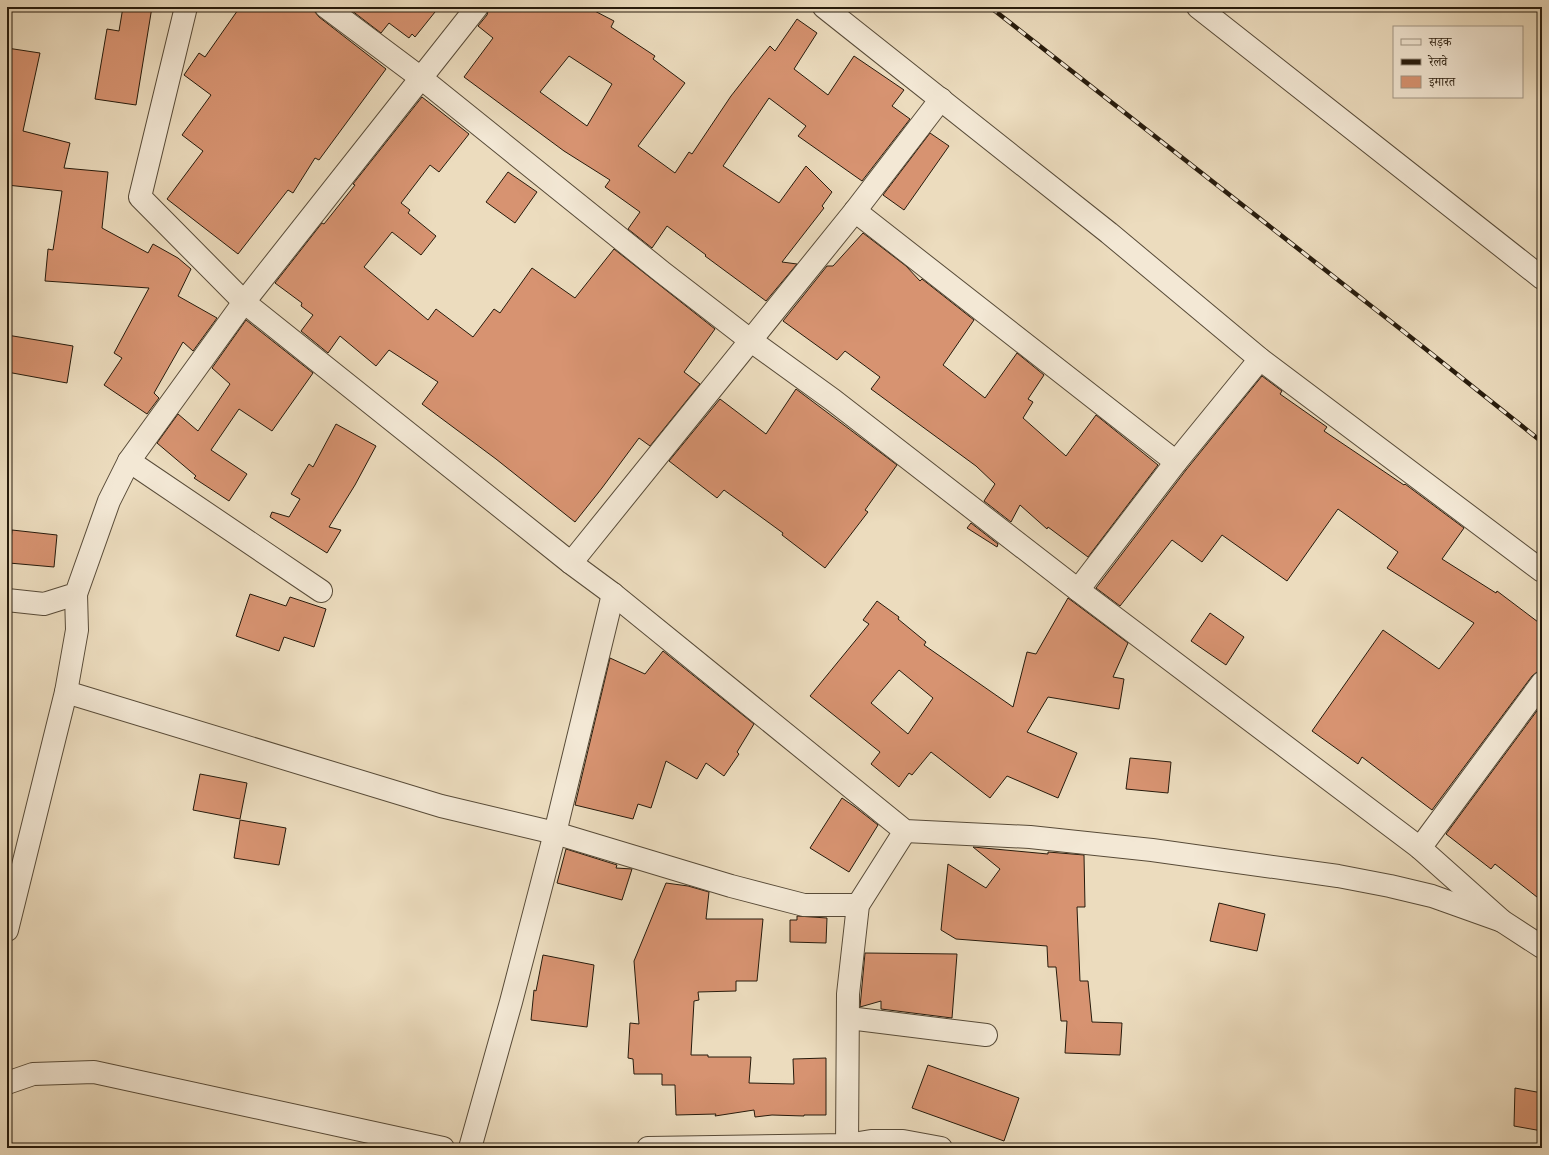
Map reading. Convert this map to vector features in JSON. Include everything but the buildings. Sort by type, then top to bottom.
[{"type":"street","points":[[186,7],[140,197],[244,302],[571,563],[613,594],[905,830],[1030,837],[1152,850],[1338,876],[1432,896],[1502,921]]},
{"type":"street","points":[[326,7],[421,78],[662,272],[750,340],[833,400],[1078,590],[1420,848],[1502,921],[1542,947]]},
{"type":"street","points":[[7,928],[66,692],[77,630],[76,594],[109,501],[129,461],[244,302],[477,7]]},
{"type":"street","points":[[824,7],[1109,233],[1260,359],[1542,571]]},
{"type":"street","points":[[1198,7],[1539,270]]},
{"type":"street","points":[[571,563],[855,211],[941,99]]},
{"type":"street","points":[[855,211],[1176,462]]},
{"type":"street","points":[[1078,590],[1176,462],[1260,359]]},
{"type":"street","points":[[129,461],[321,591]]},
{"type":"street","points":[[7,600],[44,604],[76,594]]},
{"type":"street","points":[[470,1148],[511,1002],[555,833],[613,594]]},
{"type":"street","points":[[1420,848],[1542,683]]},
{"type":"street","points":[[66,692],[440,806],[555,833],[731,886],[804,905],[858,905]]},
{"type":"street","points":[[847,1146],[848,994],[858,905],[905,830]]},
{"type":"street","points":[[848,1018],[986,1035]]},
{"type":"street","points":[[7,1083],[33,1074],[94,1072],[444,1148]]},
{"type":"street","points":[[648,1148],[847,1146],[871,1141],[903,1141],[941,1148]]},
{"type":"railway","points":[[990,7],[1542,442]]}]
